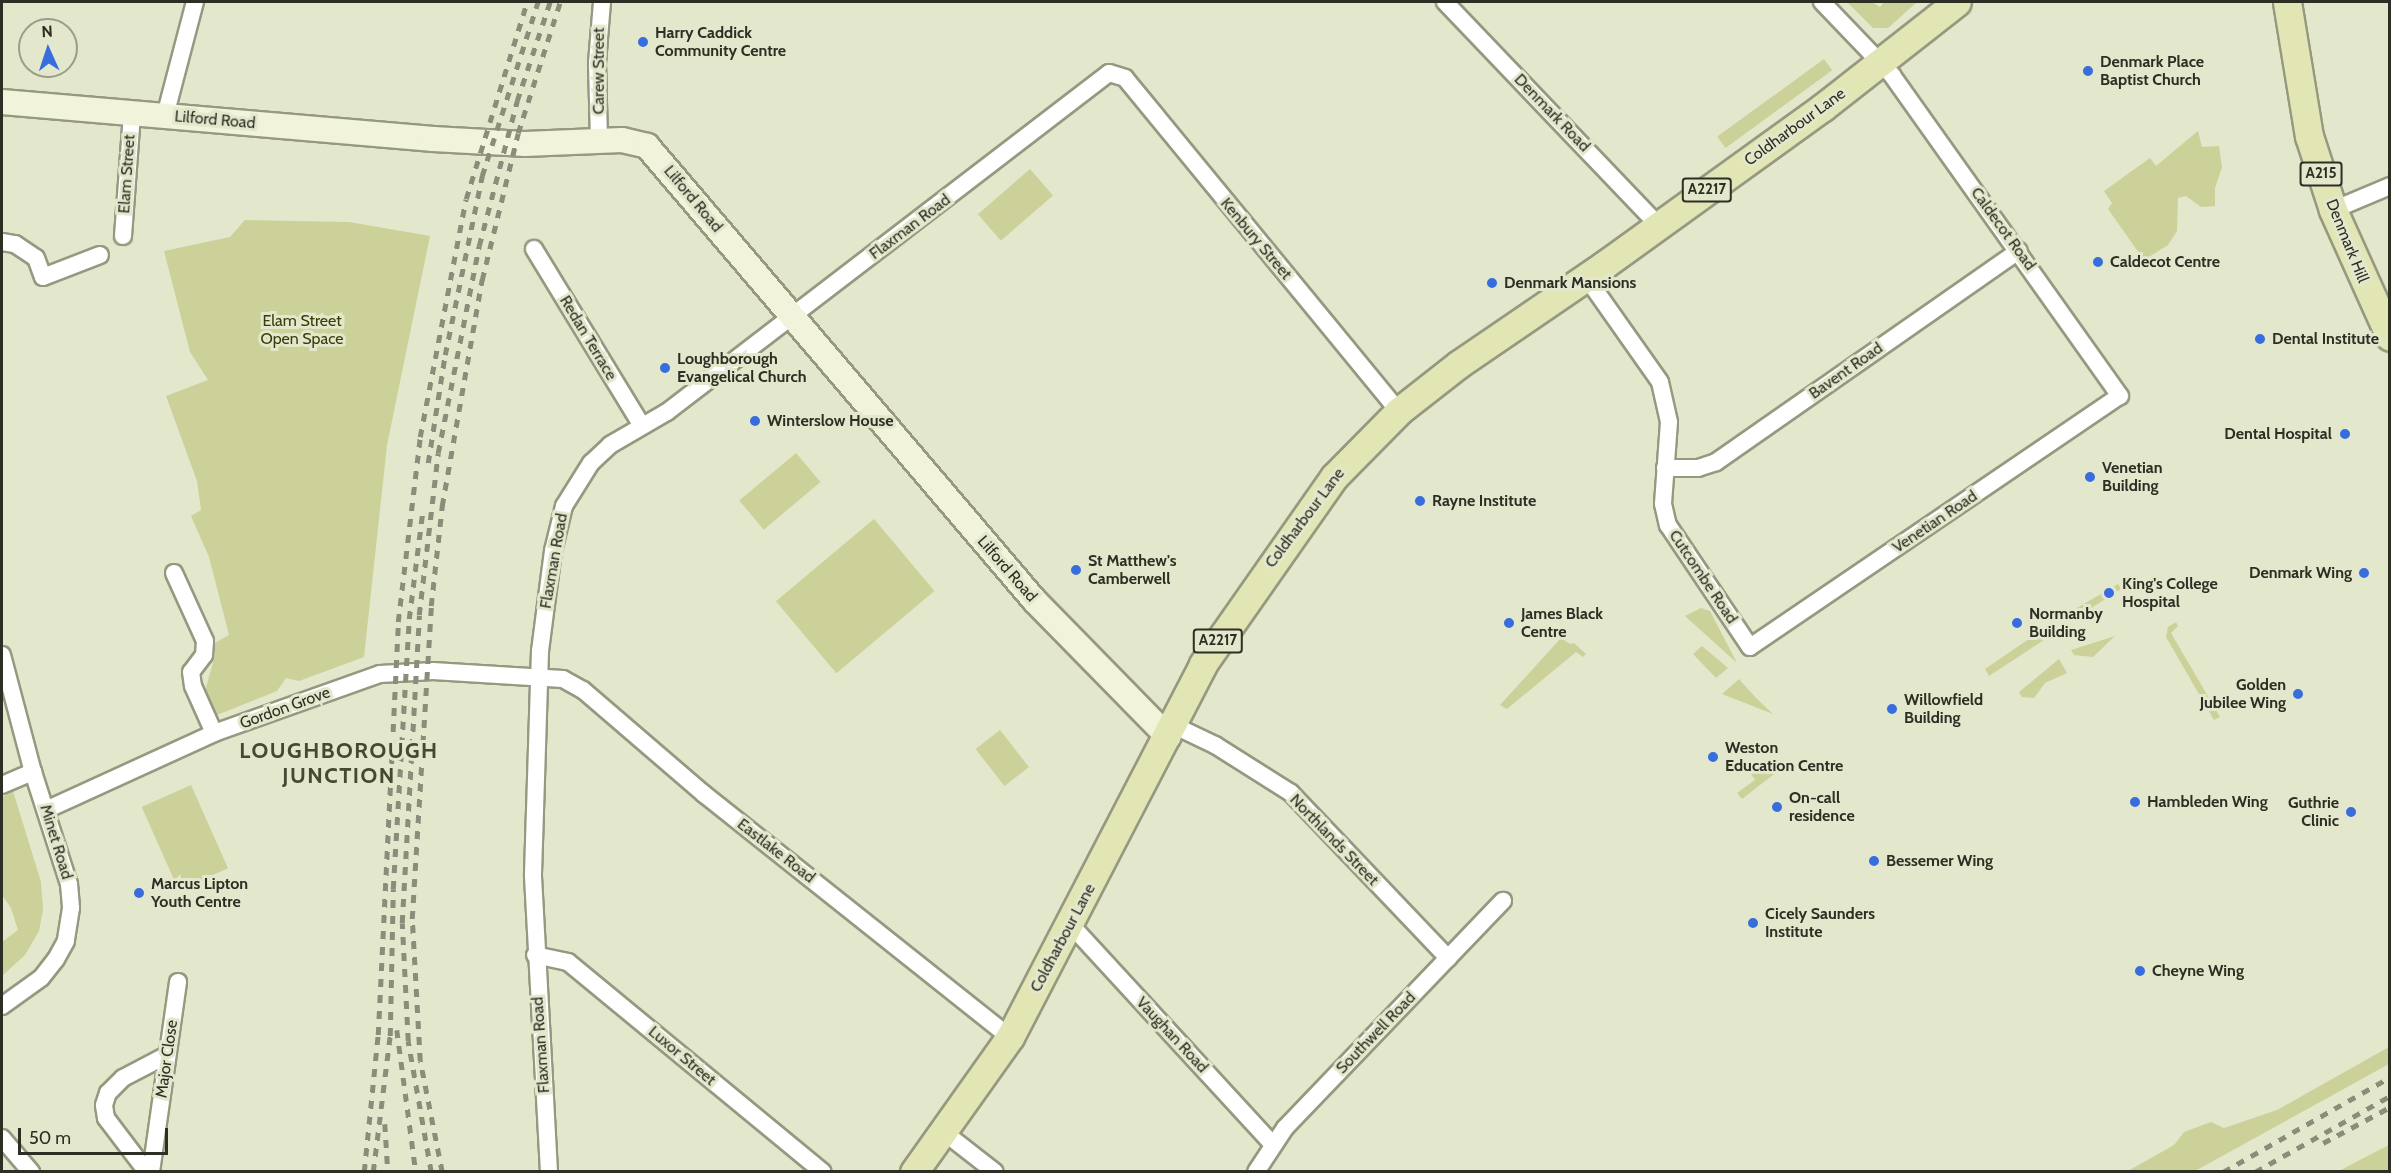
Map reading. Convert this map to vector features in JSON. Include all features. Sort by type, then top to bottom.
[{"type":"main road","name":"Coldharbour Lane","points":[[914,1172],[945,1133],[1010,1037],[1071,925],[1203,664],[1312,504],[1334,477],[1399,411],[1459,364],[1586,277],[1881,65],[1957,2]]},
{"type":"main road","name":"Denmark Hill","points":[[2287,2],[2309,136],[2333,210],[2390,337]]},
{"type":"street","points":[[165,116],[195,2]]},
{"type":"street","name":"Carew Street","points":[[599,140],[597,63],[602,2]]},
{"type":"street","name":"Denmark Road","points":[[1445,2],[1658,225]]},
{"type":"street","name":"Caldecot Road","points":[[1822,2],[1881,65],[2019,251],[2120,396]]},
{"type":"street","name":"Flaxman Road","points":[[549,1172],[536,955],[533,818],[538,677],[553,551],[564,506],[591,463],[610,445],[642,426],[792,318],[1109,73]]},
{"type":"street","name":"Kenbury Street","points":[[1109,73],[1125,78],[1399,411]]},
{"type":"street","name":"Lilford Road","points":[[2,102],[495,143],[630,141],[652,151],[792,318],[1045,612],[1170,731]]},
{"type":"street","name":"Elam Street","points":[[123,236],[132,113]]},
{"type":"street","points":[[2333,210],[2390,186]]},
{"type":"street","points":[[2,242],[15,244],[36,258],[44,277],[100,255]]},
{"type":"street","name":"Redan Terrace","points":[[534,249],[642,426]]},
{"type":"street","name":"Bavent Road","points":[[1665,468],[1698,468],[1716,462],[2019,251]]},
{"type":"street","name":"Cutcombe Road","points":[[1586,277],[1660,382],[1669,423],[1663,504],[1668,525],[1750,647]]},
{"type":"street","name":"Venetian Road","points":[[1750,647],[2120,396]]},
{"type":"street","points":[[174,573],[205,641],[204,655],[191,672],[193,686],[214,733]]},
{"type":"street","name":"Minet Road","points":[[2,655],[33,772],[69,884],[69,926],[56,959],[41,978],[2,1006]]},
{"type":"street","name":"Gordon Grove","points":[[46,810],[214,733],[380,674],[433,671],[538,677]]},
{"type":"street","name":"Eastlake Road","points":[[538,677],[563,679],[583,690],[704,794],[1010,1037]]},
{"type":"street","name":"Northlands Street","points":[[1170,731],[1215,745],[1291,794],[1448,958]]},
{"type":"street","points":[[2,784],[33,772]]},
{"type":"street","name":"Southwell Road","points":[[1256,1172],[1285,1128],[1503,901]]},
{"type":"street","name":"Vaughan Road","points":[[1071,925],[1274,1145]]},
{"type":"street","name":"Luxor Street","points":[[536,955],[568,962],[823,1172]]},
{"type":"street","name":"Major Close","points":[[149,1172],[178,982]]},
{"type":"street","points":[[149,1172],[106,1118],[104,1105],[108,1093],[123,1078],[167,1054]]},
{"type":"street","points":[[945,1133],[995,1172]]},
{"type":"street","points":[[2,1138],[32,1172]]},
{"type":"green space","points":[[1847,2],[1872,2],[1880,7],[1884,2],[1917,2],[1888,28],[1873,28]]},
{"type":"green space","points":[[1824,59],[1832,70],[1725,148],[1717,137]]},
{"type":"green space","points":[[2198,131],[2202,147],[2219,146],[2222,167],[2215,188],[2215,206],[2201,207],[2186,196],[2178,198],[2177,231],[2168,245],[2144,260],[2108,209],[2112,203],[2104,191],[2150,158],[2156,166]]},
{"type":"green space","points":[[1030,169],[1053,195],[1001,241],[978,214]]},
{"type":"green space","name":"Elam Street Open Space","points":[[245,220],[349,222],[430,236],[387,445],[364,657],[299,681],[286,678],[277,691],[217,715],[209,709],[205,691],[214,659],[213,644],[229,635],[209,557],[191,516],[201,510],[197,481],[166,396],[208,380],[190,352],[164,251],[230,237]]},
{"type":"green space","points":[[796,453],[820,482],[764,530],[739,501]]},
{"type":"green space","points":[[874,519],[934,591],[836,673],[776,601]]},
{"type":"green space","points":[[2118,584],[2121,589],[2074,619],[2070,612]]},
{"type":"green space","points":[[1701,608],[1710,611],[1737,663],[1685,616]]},
{"type":"green space","points":[[2176,622],[2178,626],[2171,633],[2220,717],[2214,720],[2166,637],[2168,627]]},
{"type":"green space","points":[[2045,628],[2050,636],[1989,676],[1985,669]]},
{"type":"green space","points":[[2115,636],[2093,657],[2074,655],[2071,650]]},
{"type":"green space","points":[[1561,638],[1570,644],[1574,643],[1586,654],[1583,657],[1576,652],[1507,709],[1500,705]]},
{"type":"green space","points":[[1702,646],[1728,668],[1716,678],[1693,654]]},
{"type":"green space","points":[[2059,659],[2067,673],[2045,683],[2034,698],[2022,697],[2019,692]]},
{"type":"green space","points":[[1739,679],[1756,698],[1773,714],[1722,694]]},
{"type":"green space","points":[[1000,730],[1029,767],[1005,786],[976,749]]},
{"type":"green space","points":[[1769,760],[1778,771],[1742,799],[1737,793],[1755,780],[1751,774]]},
{"type":"green space","points":[[191,785],[228,868],[179,890],[142,807]]},
{"type":"green space","points":[[13,791],[41,882],[43,910],[39,931],[25,955],[2,976],[2,942],[18,930],[11,908],[2,895],[2,797]]},
{"type":"green space","points":[[2389,1047],[2389,1064],[2195,1171],[2128,1171],[2174,1145],[2184,1132],[2211,1122],[2224,1128],[2277,1110]]},
{"type":"green space","points":[[2389,1145],[2389,1171],[2339,1171],[2354,1163]]},
{"type":"railway","points":[[364,1172],[378,1035],[398,622],[420,437],[466,199],[527,2]]},
{"type":"railway","points":[[428,463],[445,355],[482,176],[538,2]]},
{"type":"railway","points":[[431,1172],[408,1041],[402,923],[419,615],[438,453],[479,246],[517,101],[550,2]]},
{"type":"railway","points":[[442,1172],[420,1061],[412,919],[431,606],[442,506],[482,280],[518,133],[560,2]]},
{"type":"railway","points":[[373,1172],[390,1036],[393,889],[409,619],[423,508]]},
{"type":"railway","points":[[397,1030],[416,1172]]},
{"type":"railway","points":[[2223,1172],[2390,1077]]},
{"type":"railway","points":[[2255,1172],[2390,1096]]},
{"type":"railway","points":[[2323,1143],[2390,1107]]},
{"type":"railway","points":[[385,1124],[388,1172]]},
{"type":"place","name":"Harry Caddick Community Centre","points":[[643,42]]},
{"type":"place","name":"Denmark Place Baptist Church","points":[[2088,71]]},
{"type":"place","name":"Caldecot Centre","points":[[2098,262]]},
{"type":"place","name":"Denmark Mansions","points":[[1492,283]]},
{"type":"place","name":"Dental Institute","points":[[2260,339]]},
{"type":"place","name":"Loughborough Evangelical Church","points":[[665,368]]},
{"type":"place","name":"Winterslow House","points":[[755,421]]},
{"type":"place","name":"Dental Hospital","points":[[2345,434]]},
{"type":"place","name":"Venetian Building","points":[[2090,477]]},
{"type":"place","name":"Rayne Institute","points":[[1420,501]]},
{"type":"place","name":"St Matthew's Camberwell","points":[[1076,570]]},
{"type":"place","name":"Denmark Wing","points":[[2364,573]]},
{"type":"place","name":"King's College Hospital","points":[[2109,593]]},
{"type":"place","name":"James Black Centre","points":[[1509,623]]},
{"type":"place","name":"Normanby Building","points":[[2017,623]]},
{"type":"place","name":"Golden Jubilee Wing","points":[[2298,694]]},
{"type":"place","name":"Willowfield Building","points":[[1892,709]]},
{"type":"place","name":"Weston Education Centre","points":[[1713,757]]},
{"type":"place","name":"Hambleden Wing","points":[[2135,802]]},
{"type":"place","name":"On-call residence","points":[[1777,807]]},
{"type":"place","name":"Guthrie Clinic","points":[[2351,812]]},
{"type":"place","name":"Bessemer Wing","points":[[1874,861]]},
{"type":"place","name":"Marcus Lipton Youth Centre","points":[[139,893]]},
{"type":"place","name":"Cicely Saunders Institute","points":[[1753,923]]},
{"type":"place","name":"Cheyne Wing","points":[[2140,971]]},
{"type":"district","name":"LOUGHBOROUGH JUNCTION","points":[[339,762]]}]
